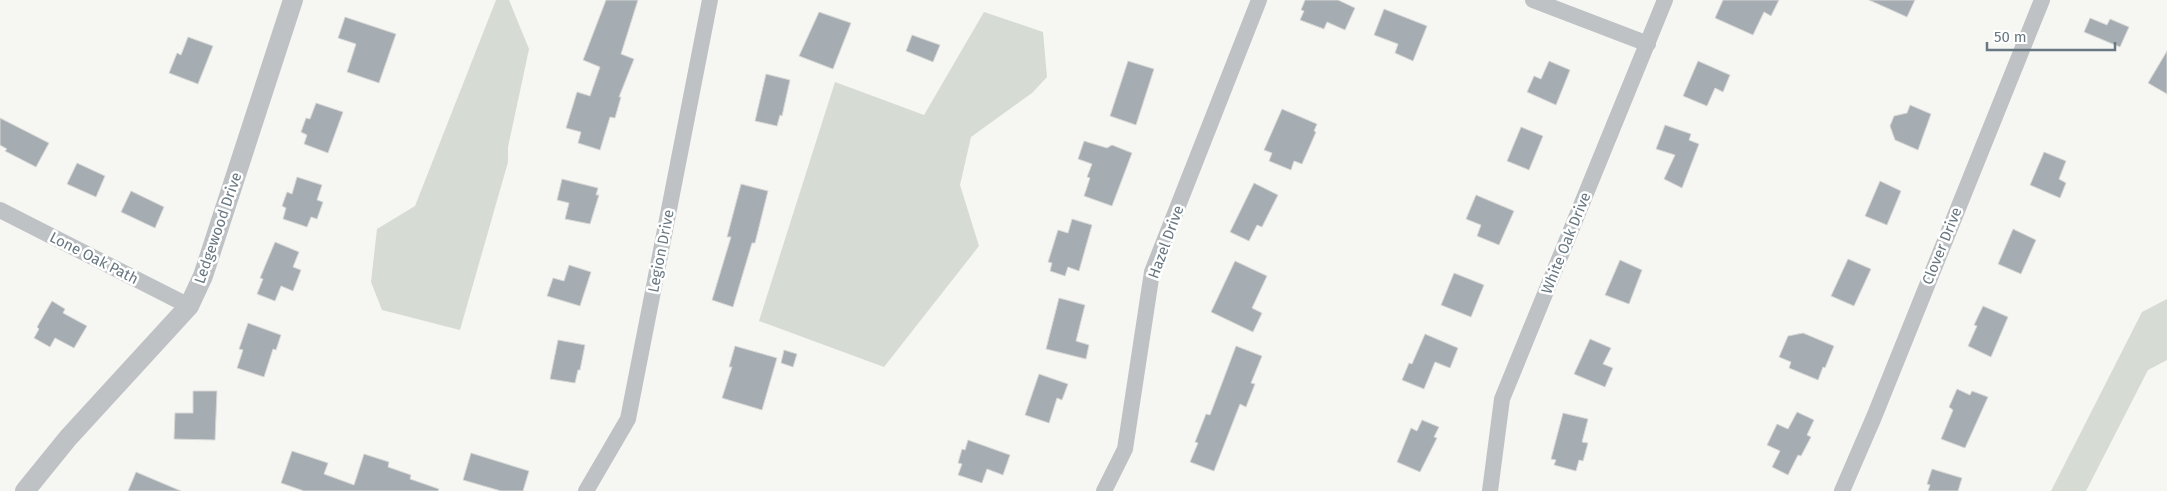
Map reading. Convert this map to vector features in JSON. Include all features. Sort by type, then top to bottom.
[{"type":"street","name":"Ledgewood Drive","points":[[25,491],[68,438],[189,306],[203,276],[292,0]]},
{"type":"street","name":"Legion Drive","points":[[586,491],[628,419],[710,0]]},
{"type":"street","name":"Hazel Drive","points":[[1104,491],[1125,449],[1152,272],[1259,0]]},
{"type":"street","points":[[1533,0],[1648,44]]},
{"type":"street","name":"White Oak Drive","points":[[1490,491],[1502,399],[1665,0]]},
{"type":"street","name":"Clover Drive","points":[[1842,491],[1874,417],[2042,0]]},
{"type":"street","name":"Lone Oak Path","points":[[0,210],[189,306]]},
{"type":"shaded area","points":[[496,0],[509,0],[529,49],[508,147],[508,162],[460,330],[382,310],[371,282],[377,229],[415,206]]},
{"type":"shaded area","points":[[984,12],[1043,32],[1047,77],[1032,93],[971,137],[960,185],[979,246],[884,367],[759,321],[835,82],[924,115]]},
{"type":"shaded area","points":[[2167,299],[2167,360],[2148,370],[2086,491],[2051,491],[2142,312]]},
{"type":"building","points":[[606,0],[638,0],[621,54],[634,59],[619,97],[621,97],[615,118],[610,117],[600,150],[578,143],[581,132],[566,128],[577,92],[590,96],[600,67],[583,60]]},
{"type":"building","points":[[1305,0],[1338,0],[1355,8],[1345,30],[1327,22],[1324,29],[1300,20],[1304,11],[1301,10]]},
{"type":"building","points":[[1723,0],[1779,0],[1771,16],[1764,12],[1753,35],[1715,18]]},
{"type":"building","points":[[1869,0],[1915,0],[1907,17]]},
{"type":"building","points":[[1384,9],[1427,26],[1413,61],[1395,53],[1398,44],[1374,35]]},
{"type":"building","points":[[819,12],[851,23],[833,69],[799,56]]},
{"type":"building","points":[[345,17],[396,34],[379,83],[347,72],[356,44],[338,38]]},
{"type":"building","points":[[2090,18],[2107,25],[2110,19],[2129,27],[2120,47],[2084,32]]},
{"type":"building","points":[[912,35],[940,45],[933,62],[906,51]]},
{"type":"building","points":[[188,37],[213,46],[198,84],[169,73],[177,53],[181,55]]},
{"type":"building","points":[[2167,51],[2167,94],[2148,83]]},
{"type":"building","points":[[1128,61],[1154,69],[1136,125],[1110,116]]},
{"type":"building","points":[[1549,61],[1570,70],[1556,105],[1527,92],[1534,76],[1541,79]]},
{"type":"building","points":[[1698,61],[1730,75],[1723,92],[1715,88],[1707,106],[1683,96]]},
{"type":"building","points":[[766,74],[790,80],[782,116],[780,115],[777,126],[755,121]]},
{"type":"building","points":[[316,103],[343,112],[328,153],[304,144],[307,135],[301,132],[306,118],[310,119]]},
{"type":"building","points":[[1910,105],[1931,114],[1918,150],[1895,140],[1890,126],[1894,116],[1907,113]]},
{"type":"building","points":[[1282,109],[1317,124],[1314,131],[1316,132],[1302,164],[1294,161],[1291,170],[1269,161],[1272,153],[1264,150]]},
{"type":"building","points":[[0,118],[49,143],[36,167],[5,151],[7,149],[0,145]]},
{"type":"building","points":[[1665,125],[1691,134],[1689,140],[1699,144],[1682,188],[1664,179],[1675,155],[1656,149]]},
{"type":"building","points":[[1521,127],[1543,136],[1529,170],[1507,161]]},
{"type":"building","points":[[1084,141],[1107,148],[1112,145],[1132,153],[1112,206],[1084,196],[1090,178],[1087,177],[1092,164],[1078,159]]},
{"type":"building","points":[[2044,152],[2066,161],[2059,179],[2066,183],[2060,198],[2030,185]]},
{"type":"building","points":[[77,163],[105,176],[96,197],[67,184]]},
{"type":"building","points":[[297,177],[322,185],[317,200],[323,202],[317,219],[311,217],[307,227],[283,219],[286,208],[282,206],[287,192],[292,194]]},
{"type":"building","points":[[562,179],[598,188],[596,195],[599,195],[590,224],[565,219],[569,203],[557,200]]},
{"type":"building","points":[[1880,181],[1901,191],[1887,225],[1865,216]]},
{"type":"building","points":[[1254,183],[1278,195],[1262,227],[1257,225],[1249,241],[1230,232]]},
{"type":"building","points":[[741,184],[768,191],[755,243],[752,243],[733,307],[712,300],[731,237],[727,237]]},
{"type":"building","points":[[131,191],[164,207],[155,228],[121,212]]},
{"type":"building","points":[[1476,195],[1514,211],[1499,245],[1477,236],[1481,225],[1466,219]]},
{"type":"building","points":[[1072,219],[1092,225],[1079,271],[1068,267],[1065,276],[1050,271],[1052,263],[1048,262],[1058,230],[1068,233]]},
{"type":"building","points":[[2013,229],[2036,240],[2021,274],[1998,264]]},
{"type":"building","points":[[275,242],[299,252],[293,267],[301,270],[293,291],[281,286],[275,301],[257,294],[263,279],[260,278]]},
{"type":"building","points":[[1848,259],[1871,269],[1854,306],[1831,296]]},
{"type":"building","points":[[1620,260],[1642,270],[1629,304],[1605,295]]},
{"type":"building","points":[[1235,261],[1267,276],[1252,308],[1262,313],[1253,332],[1211,312]]},
{"type":"building","points":[[569,265],[591,272],[580,306],[547,296],[553,278],[564,281]]},
{"type":"building","points":[[1454,273],[1484,285],[1471,317],[1441,305]]},
{"type":"building","points":[[1059,298],[1085,305],[1076,341],[1089,345],[1086,359],[1046,349]]},
{"type":"building","points":[[52,301],[65,309],[63,313],[87,326],[74,348],[55,338],[50,347],[34,338],[39,329],[37,327]]},
{"type":"building","points":[[1983,306],[2008,317],[1991,357],[1968,346],[1977,326],[1974,325]]},
{"type":"building","points":[[248,323],[281,335],[276,350],[273,349],[264,377],[237,368],[243,350],[239,349]]},
{"type":"building","points":[[1803,333],[1834,346],[1818,380],[1789,368],[1791,362],[1779,357],[1788,336]]},
{"type":"building","points":[[1425,334],[1458,348],[1450,368],[1435,362],[1424,389],[1402,380],[1409,363],[1412,364]]},
{"type":"building","points":[[1590,339],[1611,348],[1603,364],[1613,368],[1605,387],[1574,374]]},
{"type":"building","points":[[558,340],[585,345],[580,370],[578,370],[575,383],[550,379]]},
{"type":"building","points":[[735,346],[777,358],[762,410],[722,398],[732,367],[729,367]]},
{"type":"building","points":[[1236,346],[1262,356],[1251,383],[1255,384],[1246,407],[1240,404],[1214,471],[1190,462],[1198,443],[1195,442],[1206,414],[1210,415]]},
{"type":"building","points":[[784,350],[797,354],[793,367],[781,363]]},
{"type":"building","points":[[1039,374],[1068,384],[1062,400],[1057,398],[1049,423],[1025,415]]},
{"type":"building","points":[[1957,389],[1970,395],[1972,391],[1988,397],[1965,448],[1941,439],[1953,410],[1949,407]]},
{"type":"building","points":[[193,391],[217,391],[215,440],[174,439],[175,413],[193,413]]},
{"type":"building","points":[[1797,412],[1814,420],[1807,435],[1811,437],[1801,456],[1798,455],[1788,475],[1772,467],[1780,451],[1767,445],[1777,424],[1788,429]]},
{"type":"building","points":[[1563,413],[1588,419],[1582,442],[1588,443],[1583,461],[1579,460],[1576,471],[1554,465],[1556,460],[1551,459]]},
{"type":"building","points":[[1422,420],[1439,427],[1434,437],[1437,438],[1420,472],[1397,462],[1411,428],[1417,431]]},
{"type":"building","points":[[968,440],[1010,455],[1003,475],[987,469],[982,483],[958,475],[962,464],[958,463],[962,449],[965,450]]},
{"type":"building","points":[[292,451],[328,463],[324,474],[354,485],[364,454],[389,462],[388,467],[411,475],[410,479],[439,489],[438,491],[304,491],[281,483]]},
{"type":"building","points":[[471,453],[529,471],[523,491],[501,491],[463,480]]},
{"type":"building","points":[[1932,469],[1962,478],[1958,491],[1928,491],[1930,485],[1927,484]]},
{"type":"building","points":[[136,472],[181,491],[128,491]]}]
